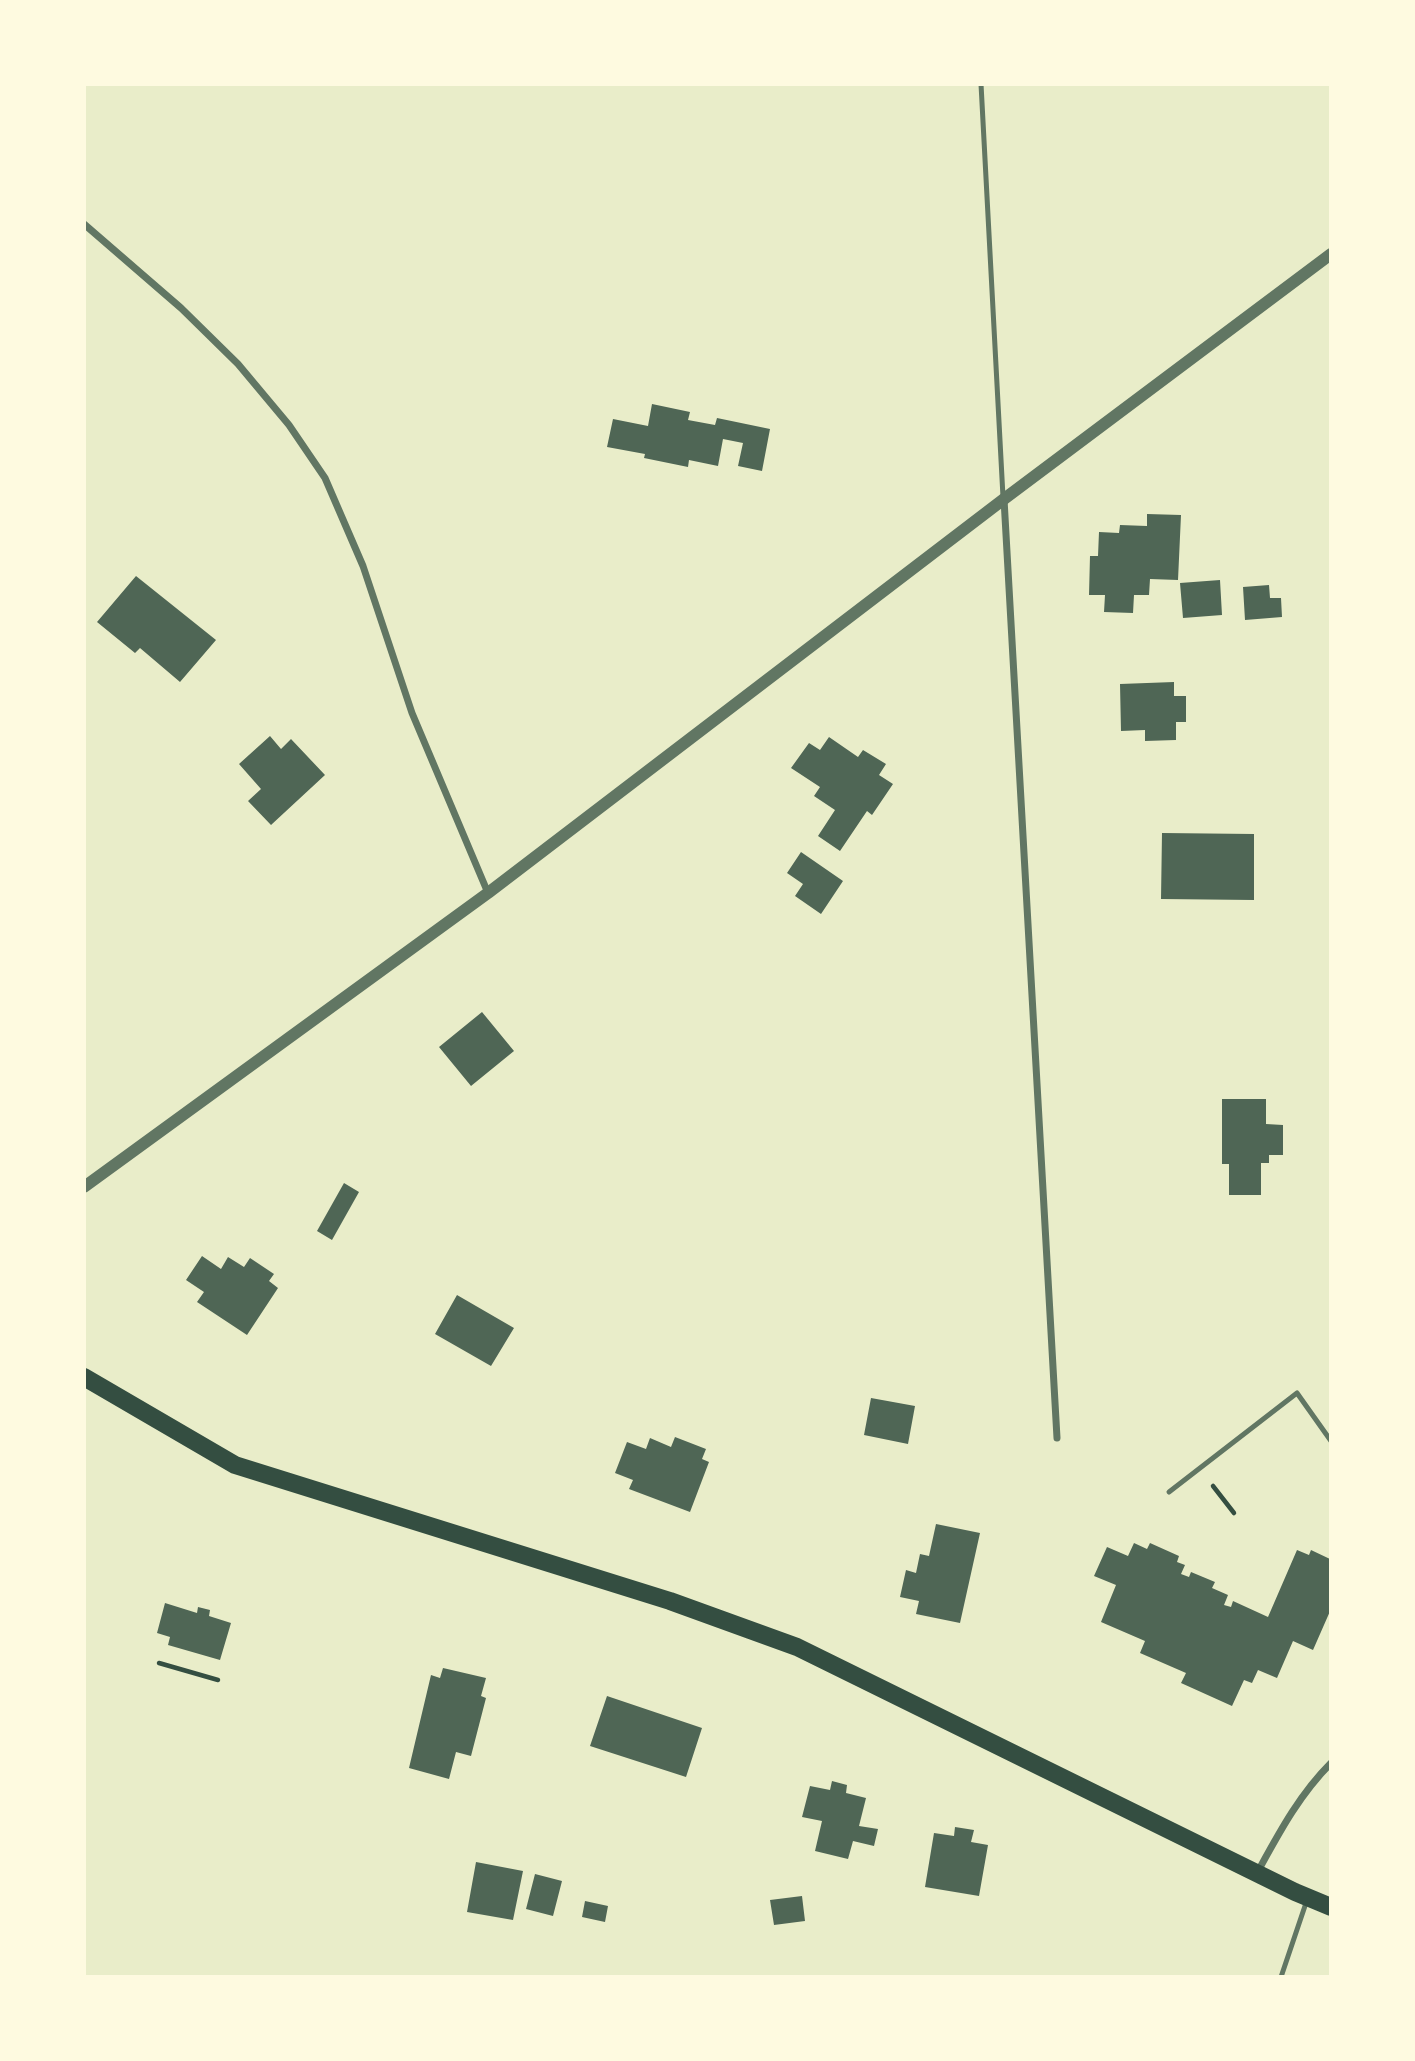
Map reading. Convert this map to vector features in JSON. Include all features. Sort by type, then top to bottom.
[{"type":"main road","points":[[84,1377],[235,1465],[670,1601],[797,1647],[1331,1907]]},
{"type":"street","points":[[84,224],[181,308],[238,364],[289,425],[325,478],[363,566],[412,713],[488,893]]},
{"type":"street","points":[[84,1187],[488,893],[1003,499],[1331,254]]},
{"type":"street","points":[[1003,499],[1057,1437]]},
{"type":"street","points":[[1257,1873],[1287,1818],[1316,1778],[1331,1763]]},
{"type":"lane","points":[[981,84],[1003,499]]},
{"type":"lane","points":[[1168,1492],[1297,1394],[1331,1441]]},
{"type":"lane","points":[[1281,1977],[1308,1898]]},
{"type":"path","points":[[1200,1468],[1234,1513]]},
{"type":"path","points":[[159,1663],[218,1680]]},
{"type":"building","points":[[652,404],[690,412],[688,420],[715,425],[717,418],[770,429],[762,471],[738,466],[743,443],[723,439],[718,466],[689,460],[688,467],[644,458],[645,454],[607,447],[613,419],[648,426]]},
{"type":"building","points":[[1147,514],[1181,515],[1178,580],[1150,579],[1149,595],[1134,595],[1133,613],[1104,612],[1105,595],[1089,595],[1090,556],[1098,556],[1099,532],[1119,533],[1120,525],[1147,526]]},
{"type":"building","points":[[136,576],[216,640],[180,682],[140,648],[135,653],[97,622]]},
{"type":"building","points":[[1220,580],[1222,615],[1183,618],[1180,583]]},
{"type":"building","points":[[1269,585],[1270,598],[1281,598],[1282,617],[1245,620],[1243,587]]},
{"type":"building","points":[[1174,682],[1174,696],[1186,696],[1186,722],[1176,722],[1176,740],[1145,741],[1145,730],[1121,731],[1120,684]]},
{"type":"building","points":[[270,736],[281,749],[291,739],[325,775],[271,825],[248,801],[261,789],[239,764]]},
{"type":"building","points":[[829,737],[858,757],[863,750],[886,764],[879,775],[893,784],[872,815],[867,811],[840,851],[818,836],[835,810],[814,796],[820,787],[791,768],[809,743],[820,750]]},
{"type":"building","points":[[1162,833],[1254,834],[1254,900],[1161,899]]},
{"type":"building","points":[[801,852],[843,881],[821,914],[795,896],[803,884],[787,873]]},
{"type":"building","points":[[482,1012],[514,1051],[471,1086],[439,1047]]},
{"type":"building","points":[[1222,1099],[1266,1099],[1266,1124],[1283,1125],[1283,1155],[1269,1155],[1269,1163],[1261,1163],[1261,1195],[1229,1195],[1229,1164],[1222,1164]]},
{"type":"building","points":[[344,1183],[359,1192],[332,1240],[317,1231]]},
{"type":"building","points":[[202,1256],[221,1269],[228,1257],[244,1267],[250,1258],[274,1274],[269,1281],[278,1288],[247,1335],[197,1302],[204,1292],[186,1280]]},
{"type":"building","points":[[457,1295],[514,1328],[491,1366],[435,1334]]},
{"type":"building","points":[[871,1398],[915,1406],[908,1444],[864,1435]]},
{"type":"building","points":[[675,1437],[706,1449],[702,1459],[709,1462],[690,1512],[629,1489],[633,1480],[615,1473],[627,1442],[646,1449],[650,1438],[671,1447]]},
{"type":"building","points":[[936,1524],[980,1533],[960,1623],[916,1614],[919,1601],[900,1597],[906,1570],[916,1573],[920,1554],[929,1556]]},
{"type":"building","points":[[1134,1543],[1147,1549],[1150,1543],[1179,1556],[1177,1562],[1185,1565],[1181,1574],[1189,1577],[1191,1572],[1215,1582],[1212,1588],[1228,1595],[1224,1605],[1231,1607],[1233,1601],[1268,1617],[1297,1550],[1309,1555],[1311,1550],[1330,1559],[1331,1609],[1313,1650],[1293,1641],[1277,1678],[1258,1670],[1252,1683],[1244,1680],[1232,1706],[1181,1683],[1186,1673],[1140,1653],[1145,1641],[1101,1622],[1116,1585],[1094,1576],[1107,1547],[1128,1556]]},
{"type":"building","points":[[165,1603],[197,1613],[198,1607],[210,1610],[209,1616],[231,1623],[220,1660],[168,1645],[170,1637],[157,1633]]},
{"type":"building","points":[[443,1668],[486,1678],[481,1696],[486,1698],[471,1756],[456,1752],[449,1779],[409,1768],[431,1675],[440,1678]]},
{"type":"building","points":[[607,1696],[702,1728],[686,1777],[590,1746]]},
{"type":"building","points":[[832,1781],[847,1785],[846,1793],[866,1798],[859,1826],[878,1829],[874,1846],[853,1841],[848,1859],[815,1851],[822,1821],[802,1817],[810,1786],[830,1790]]},
{"type":"building","points":[[955,1827],[974,1830],[971,1842],[988,1845],[979,1896],[925,1887],[934,1833],[954,1836]]},
{"type":"building","points":[[476,1862],[523,1871],[513,1920],[467,1912]]},
{"type":"building","points":[[535,1874],[562,1881],[553,1916],[526,1909]]},
{"type":"building","points":[[802,1896],[805,1921],[774,1925],[770,1900]]},
{"type":"building","points":[[585,1901],[608,1906],[605,1922],[582,1917]]}]
